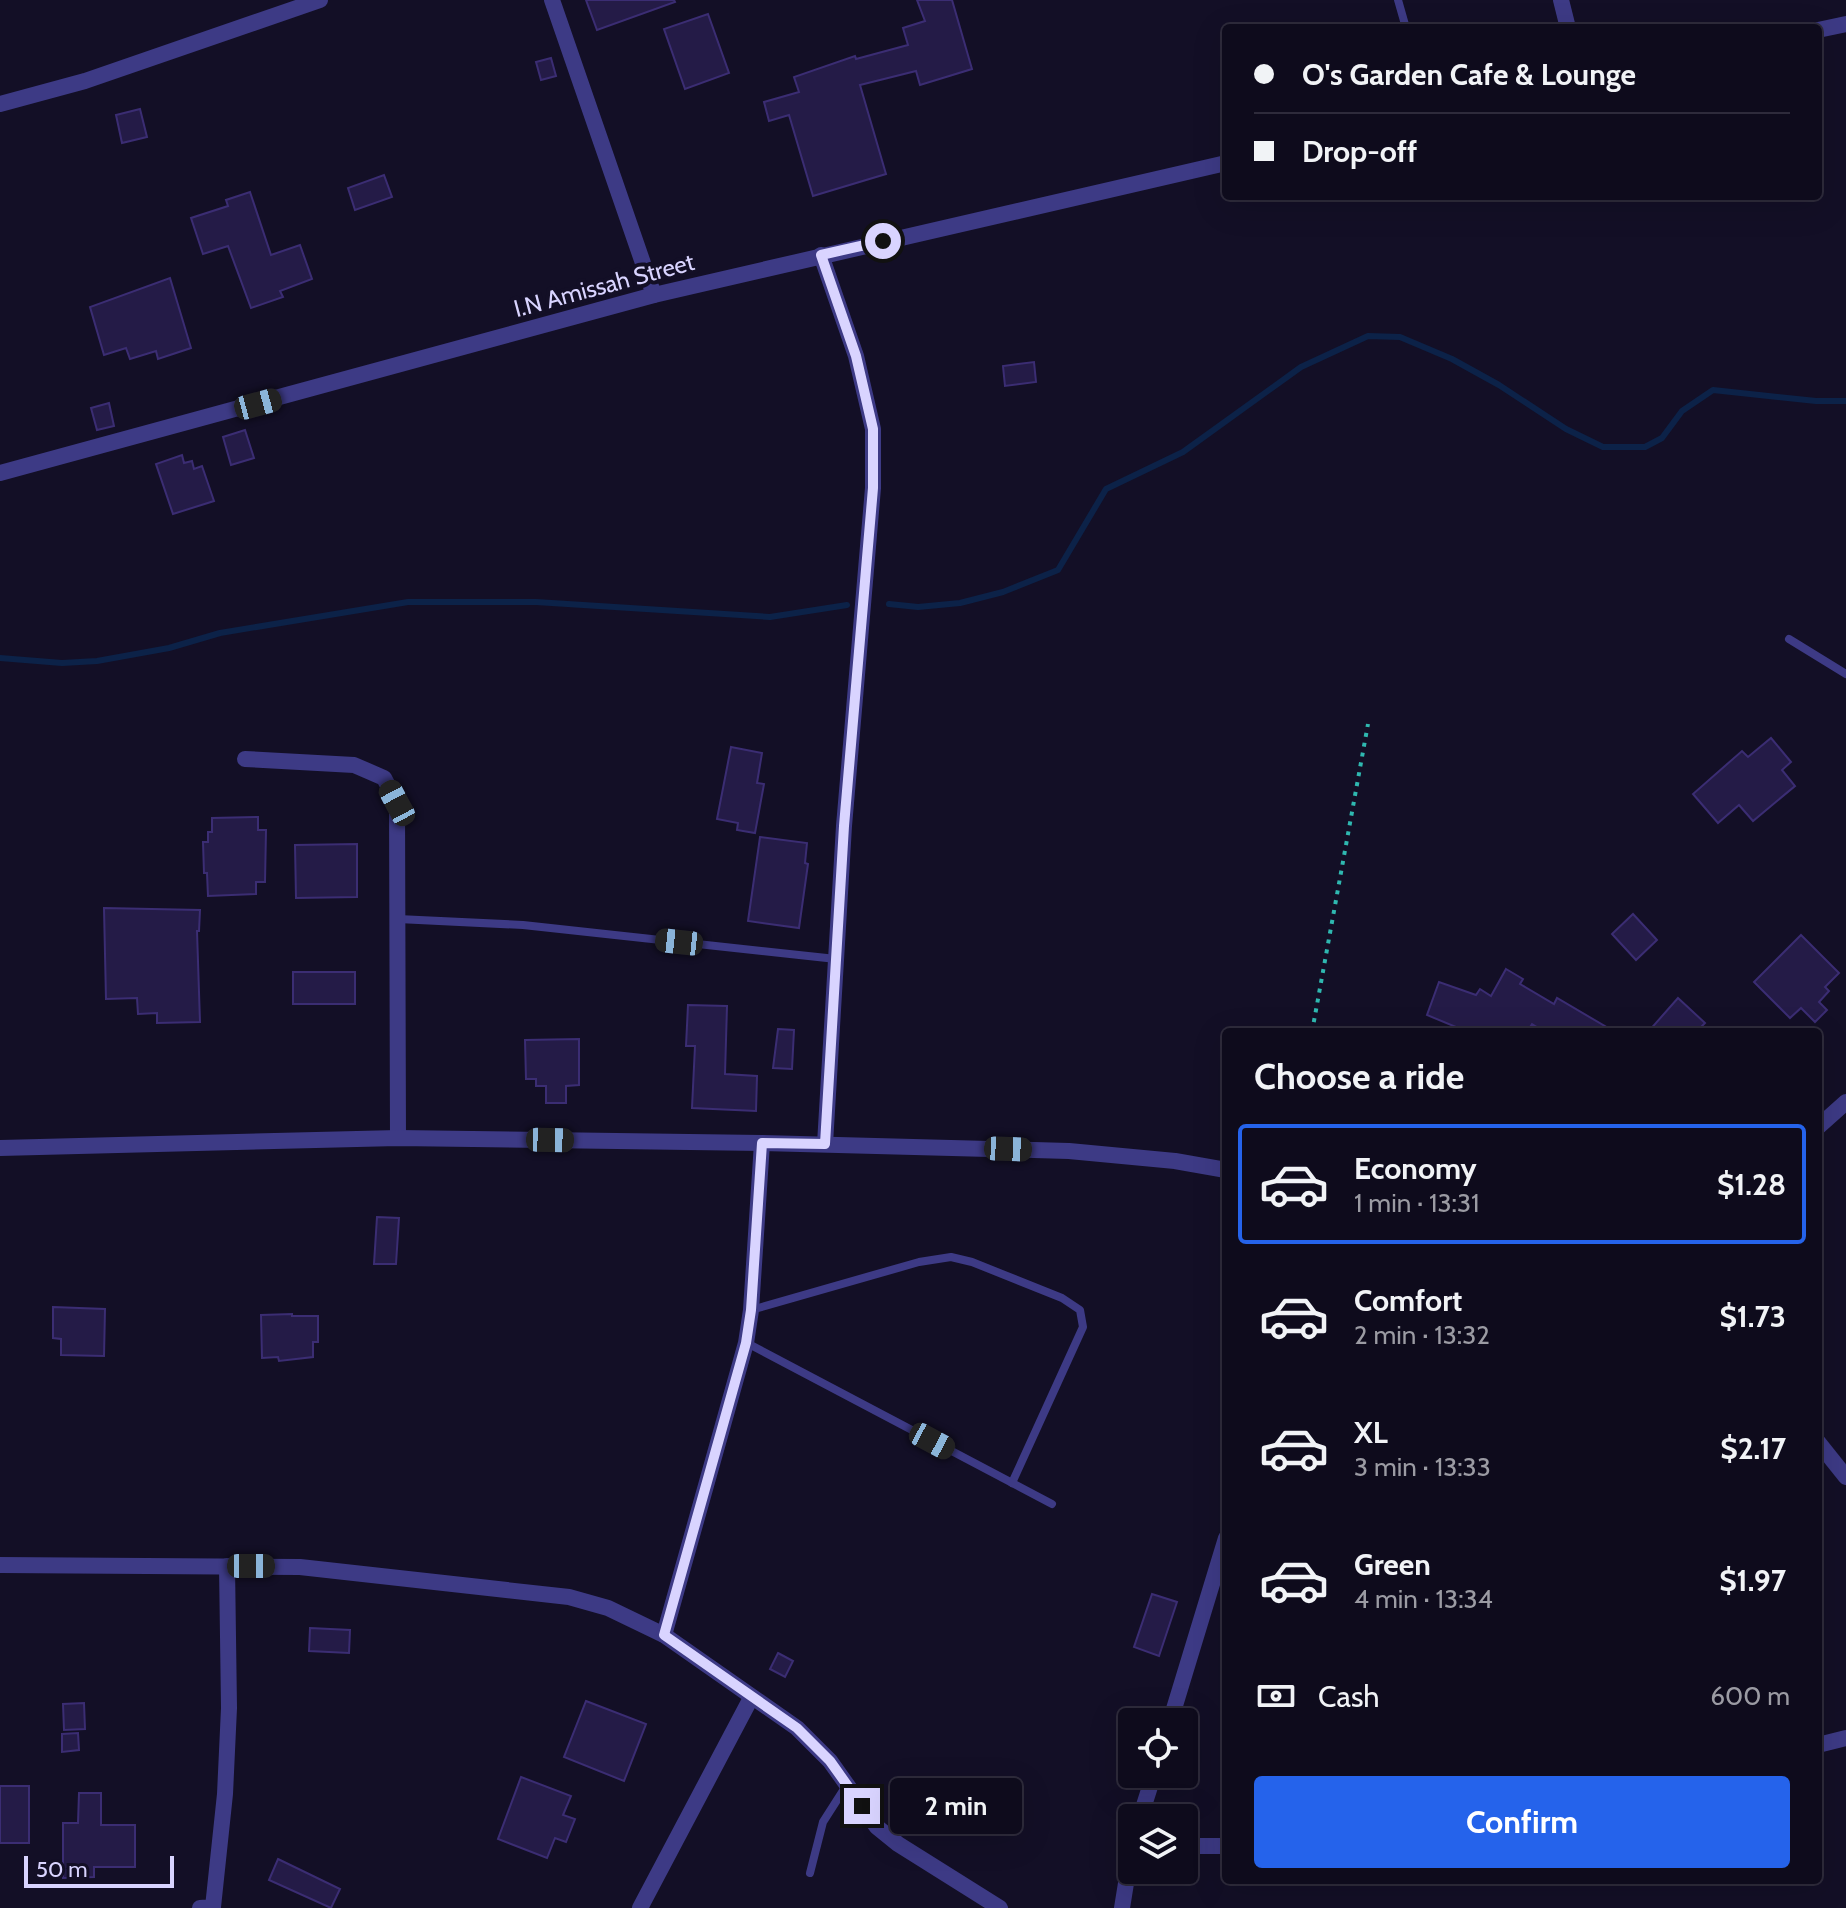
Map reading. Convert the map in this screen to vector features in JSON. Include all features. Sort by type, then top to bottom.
[{"type":"street","points":[[0,104],[85,81],[320,0]]},
{"type":"street","points":[[552,0],[654,295]]},
{"type":"street","points":[[1561,0],[1567,24]]},
{"type":"street","points":[[1822,29],[1846,24]]},
{"type":"street","name":"I.N Amissah Street","points":[[0,473],[654,295],[1222,164]]},
{"type":"street","points":[[821,255],[856,356],[873,429],[873,488],[845,811],[825,1144]]},
{"type":"street","points":[[245,759],[354,765],[384,778],[397,803],[398,1138]]},
{"type":"street","points":[[1822,1123],[1846,1102]]},
{"type":"street","points":[[0,1148],[398,1138],[825,1144],[1069,1151],[1175,1161],[1222,1169]]},
{"type":"street","points":[[664,1635],[746,1343],[762,1143]]},
{"type":"street","points":[[1822,1447],[1846,1477]]},
{"type":"street","points":[[1174,1708],[1222,1551]]},
{"type":"street","points":[[0,1565],[300,1567],[569,1597],[608,1608],[664,1635],[797,1728],[830,1761],[877,1827],[898,1844],[1000,1908]]},
{"type":"street","points":[[211,1908],[225,1794],[229,1708],[227,1566]]},
{"type":"street","points":[[640,1908],[751,1698]]},
{"type":"street","points":[[1822,1744],[1846,1738]]},
{"type":"street","points":[[1198,1846],[1222,1846]]},
{"type":"street","points":[[1122,1908],[1126,1884]]},
{"type":"lane","points":[[1398,0],[1405,24]]},
{"type":"lane","points":[[1789,639],[1846,674]]},
{"type":"lane","points":[[397,919],[523,925],[836,959]]},
{"type":"lane","points":[[751,1310],[919,1262],[951,1257],[972,1262],[1062,1298],[1080,1310],[1083,1327],[1012,1483]]},
{"type":"lane","points":[[746,1343],[1052,1504]]},
{"type":"lane","points":[[810,1873],[823,1822],[847,1785]]},
{"type":"path","points":[[1313,1028],[1368,724]]},
{"type":"building","points":[[586,0],[674,0],[675,2],[597,30]]},
{"type":"building","points":[[917,0],[952,0],[972,69],[920,85],[916,71],[860,85],[886,174],[813,196],[789,115],[769,121],[764,102],[799,92],[794,77],[855,56],[856,59],[908,45],[903,28],[925,21]]},
{"type":"building","points":[[708,14],[729,73],[685,89],[664,29]]},
{"type":"building","points":[[551,58],[556,76],[541,80],[536,62]]},
{"type":"building","points":[[140,109],[147,137],[122,143],[116,115]]},
{"type":"building","points":[[384,175],[392,197],[355,210],[348,188]]},
{"type":"building","points":[[250,192],[271,255],[300,245],[312,279],[280,291],[283,297],[251,308],[228,246],[203,254],[191,218],[228,206],[226,200]]},
{"type":"building","points":[[170,278],[191,348],[158,359],[156,351],[130,359],[126,348],[104,355],[90,307]]},
{"type":"building","points":[[1034,362],[1036,382],[1005,386],[1003,366]]},
{"type":"building","points":[[109,403],[114,426],[97,430],[91,408]]},
{"type":"building","points":[[245,430],[254,458],[231,465],[223,437]]},
{"type":"building","points":[[182,455],[184,463],[192,461],[194,469],[202,466],[214,501],[173,514],[156,464]]},
{"type":"building","points":[[1771,738],[1791,762],[1782,770],[1795,786],[1753,821],[1739,805],[1718,823],[1693,794],[1742,751],[1748,757]]},
{"type":"building","points":[[731,747],[762,753],[757,783],[764,784],[755,833],[737,830],[738,823],[717,819]]},
{"type":"building","points":[[258,817],[258,830],[266,830],[265,882],[256,882],[256,894],[208,896],[203,842],[208,842],[208,832],[212,832],[212,818]]},
{"type":"building","points":[[760,837],[807,843],[805,863],[808,864],[799,928],[748,921]]},
{"type":"building","points":[[357,844],[357,897],[296,898],[295,845]]},
{"type":"building","points":[[104,908],[200,910],[197,931],[200,1022],[157,1023],[157,1013],[138,1014],[137,998],[106,999]]},
{"type":"building","points":[[1633,914],[1657,940],[1636,960],[1612,934]]},
{"type":"building","points":[[1801,935],[1839,973],[1825,987],[1829,991],[1819,1002],[1827,1010],[1815,1022],[1801,1008],[1790,1018],[1754,982]]},
{"type":"building","points":[[1506,969],[1523,979],[1520,984],[1554,1004],[1557,998],[1608,1028],[1538,1028],[1532,1024],[1530,1028],[1458,1028],[1427,1015],[1439,982],[1476,995],[1480,989],[1491,996]]},
{"type":"building","points":[[293,972],[355,972],[355,1004],[293,1004]]},
{"type":"building","points":[[1678,998],[1705,1023],[1700,1028],[1652,1028]]},
{"type":"building","points":[[688,1005],[727,1006],[725,1074],[757,1076],[756,1111],[692,1108],[695,1046],[686,1046]]},
{"type":"building","points":[[778,1029],[794,1030],[792,1069],[773,1068]]},
{"type":"building","points":[[579,1039],[579,1085],[566,1086],[566,1103],[546,1103],[546,1086],[536,1086],[536,1079],[526,1079],[525,1040]]},
{"type":"building","points":[[377,1217],[399,1218],[396,1264],[374,1264]]},
{"type":"building","points":[[53,1307],[105,1309],[104,1356],[61,1355],[61,1339],[53,1338]]},
{"type":"building","points":[[261,1315],[318,1316],[318,1342],[313,1342],[313,1357],[279,1361],[278,1357],[262,1358]]},
{"type":"building","points":[[1152,1594],[1177,1602],[1159,1656],[1134,1647]]},
{"type":"building","points":[[310,1628],[350,1630],[349,1653],[309,1651]]},
{"type":"building","points":[[778,1653],[793,1661],[785,1677],[770,1669]]},
{"type":"building","points":[[586,1701],[646,1724],[624,1781],[564,1757]]},
{"type":"building","points":[[84,1703],[85,1729],[64,1730],[63,1704]]},
{"type":"building","points":[[78,1733],[79,1750],[62,1752],[62,1734]]},
{"type":"building","points":[[521,1777],[571,1796],[563,1815],[575,1819],[566,1842],[555,1838],[547,1858],[498,1839]]},
{"type":"building","points":[[0,1786],[29,1786],[29,1843],[0,1843]]},
{"type":"building","points":[[79,1793],[101,1793],[101,1825],[135,1825],[135,1867],[94,1867],[94,1877],[63,1878],[63,1823],[78,1823]]},
{"type":"building","points":[[278,1859],[340,1889],[331,1908],[269,1880]]},
{"type":"waterway","points":[[889,604],[918,607],[960,603],[1003,592],[1058,570],[1106,489],[1183,452],[1301,367],[1368,336],[1400,337],[1452,359],[1499,385],[1566,429],[1603,447],[1645,447],[1662,438],[1682,411],[1713,390],[1816,401],[1846,401]]},
{"type":"waterway","points":[[0,658],[62,663],[97,661],[169,648],[220,633],[408,602],[536,602],[770,617],[847,605]]},
{"type":"route","points":[[862,1806],[830,1761],[797,1728],[664,1635],[746,1343],[762,1143],[825,1144],[844,826],[873,488],[873,429],[856,356],[821,255],[883,241]]}]
